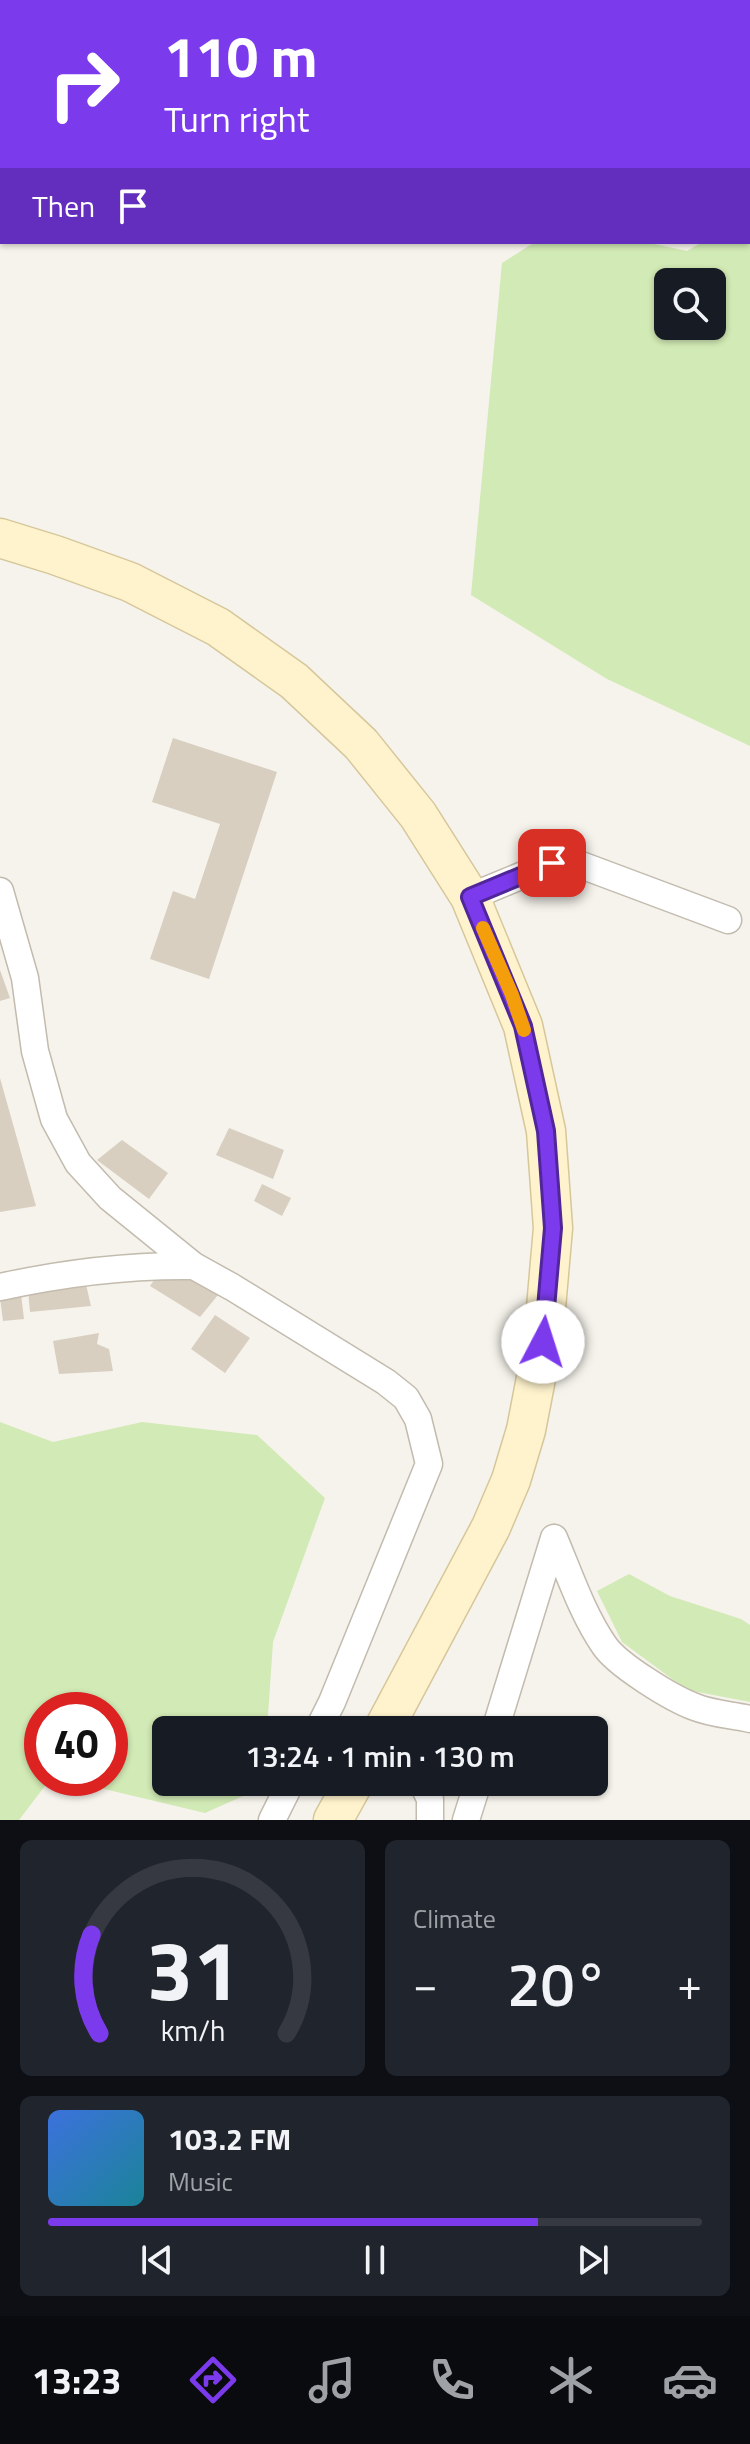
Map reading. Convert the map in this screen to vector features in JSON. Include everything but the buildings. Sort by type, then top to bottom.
[{"type":"street","points":[[0,538],[130,582],[218,627],[294,681],[361,744],[418,815],[470,897],[523,1026],[546,1131],[553,1228],[543,1342],[526,1430],[511,1480],[491,1527],[390,1716]]},
{"type":"street","points":[[470,897],[552,863],[581,865],[728,920]]},
{"type":"street","points":[[0,891],[25,978],[35,1051],[54,1119],[78,1163],[110,1198],[194,1266],[386,1382],[406,1398],[418,1419],[429,1464],[325,1716]]},
{"type":"street","points":[[0,1287],[81,1272],[194,1266]]},
{"type":"street","points":[[499,1716],[554,1538],[578,1596],[604,1646],[617,1659],[696,1708],[750,1719]]},
{"type":"street","points":[[272,1820],[284,1796]]},
{"type":"street","points":[[333,1820],[346,1796]]},
{"type":"street","points":[[429,1796],[430,1820]]},
{"type":"street","points":[[466,1820],[474,1796]]},
{"type":"green space","points":[[532,244],[654,244],[687,251],[699,244],[750,244],[750,746],[607,679],[471,595],[502,263]]},
{"type":"green space","points":[[0,1422],[53,1442],[142,1422],[257,1435],[325,1498],[273,1642],[268,1716],[152,1716],[152,1796],[243,1796],[205,1813],[128,1795],[128,1692],[24,1692],[24,1796],[37,1796],[19,1820],[0,1820]]},
{"type":"green space","points":[[629,1574],[670,1596],[741,1619],[750,1625],[750,1702],[687,1690],[622,1642],[597,1591]]},
{"type":"slow traffic","points":[[483,928],[524,1030]]},
{"type":"route","points":[[543,1342],[553,1228],[546,1131],[523,1026],[470,897],[552,863]]}]
